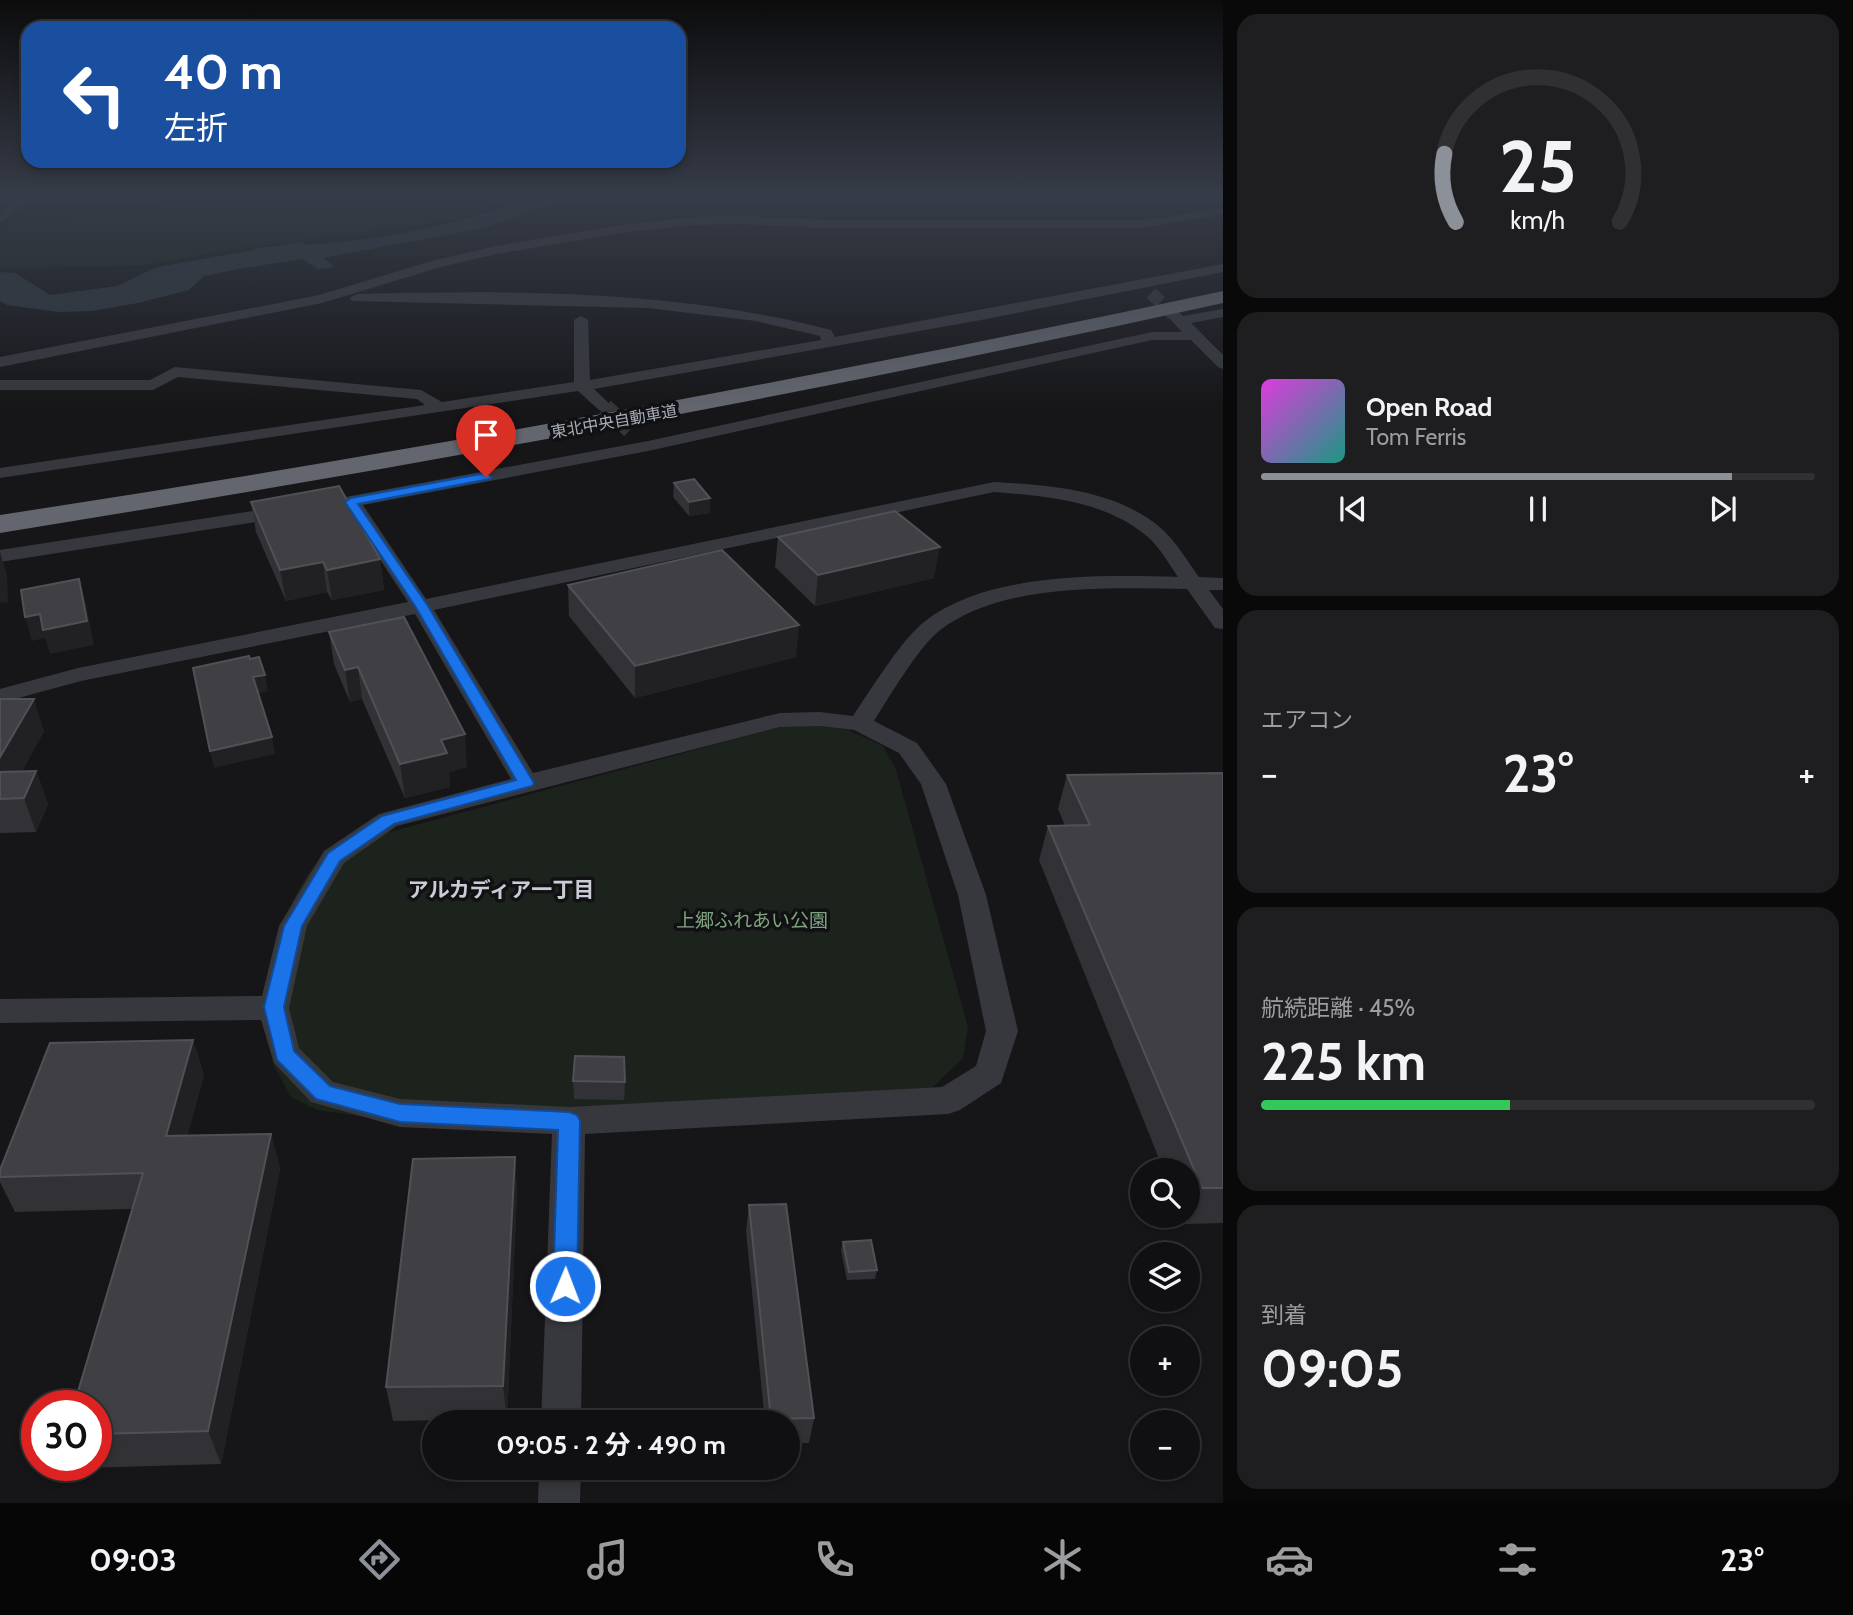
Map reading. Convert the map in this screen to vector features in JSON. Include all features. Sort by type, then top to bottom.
[{"type":"highway","name":"東北中央自動車道","points":[[0,516],[366,458],[679,403],[1223,291]]},
{"type":"highway","name":"東北中央自動車道","points":[[0,524],[368,465],[745,398],[1223,297]]},
{"type":"street","points":[[0,362],[322,299],[423,268]]},
{"type":"street","points":[[1147,288],[1150,273],[1169,268]]},
{"type":"street","points":[[0,473],[582,386],[828,338],[1147,288],[1222,268]]},
{"type":"street","points":[[322,299],[417,296],[639,302],[756,316],[828,338]]},
{"type":"street","points":[[1222,361],[1177,317],[1223,313]]},
{"type":"street","points":[[581,320],[582,386],[605,407]]},
{"type":"street","points":[[0,556],[351,502],[648,446],[1152,336],[1195,336]]},
{"type":"street","points":[[0,385],[153,385],[175,372],[421,395],[442,409]]},
{"type":"street","points":[[630,429],[648,446]]},
{"type":"street","points":[[0,696],[78,675],[922,500],[994,488],[1044,490],[1114,507],[1156,534],[1223,624]]},
{"type":"street","points":[[351,502],[421,606],[526,783]]},
{"type":"street","points":[[860,724],[890,676],[932,626],[975,602],[1026,590],[1223,584]]},
{"type":"street","points":[[820,719],[860,724],[908,748],[933,784],[972,895],[1002,1031],[990,1074],[948,1100],[569,1121],[400,1113],[323,1093],[285,1054],[274,1007],[293,926],[334,857],[388,820],[526,783],[780,720],[820,719]]},
{"type":"street","points":[[0,1011],[274,1007]]},
{"type":"street","points":[[561,1410],[569,1121]]},
{"type":"street","points":[[559,1503],[560,1480]]},
{"type":"green space","name":"上郷ふれあい公園","points":[[814,725],[848,730],[883,746],[896,770],[968,1027],[963,1058],[933,1087],[904,1093],[358,1116],[317,1110],[291,1097],[273,1064],[266,1025],[292,902],[319,860],[382,834],[781,727]]},
{"type":"shaded area","points":[[155,268],[244,268],[204,276],[189,290],[92,311],[59,312],[7,305],[0,301],[0,272],[15,273],[50,295],[117,286]]},
{"type":"building","points":[[694,479],[710,498],[689,502],[674,483]]},
{"type":"building","points":[[339,486],[380,559],[327,570],[323,562],[280,570],[251,502]]},
{"type":"building","points":[[895,511],[940,547],[818,575],[778,537]]},
{"type":"building","points":[[722,550],[799,625],[635,666],[568,585]]},
{"type":"building","points":[[79,579],[87,621],[43,630],[40,614],[25,617],[21,590]]},
{"type":"building","points":[[404,617],[465,734],[441,740],[447,753],[400,764],[358,667],[345,670],[329,632]]},
{"type":"building","points":[[249,656],[250,659],[259,657],[265,675],[253,677],[272,737],[210,751],[193,668]]},
{"type":"building","points":[[0,699],[34,699],[0,757]]},
{"type":"building","points":[[36,771],[24,798],[0,799],[0,772]]},
{"type":"building","points":[[1223,773],[1223,1188],[1202,1188],[1200,1158],[1189,1158],[1048,826],[1090,825],[1067,775]]},
{"type":"building","points":[[193,1040],[166,1136],[271,1134],[208,1431],[112,1434],[112,1390],[78,1390],[143,1173],[0,1177],[0,1170],[50,1043]]},
{"type":"building","points":[[575,1056],[624,1057],[625,1082],[573,1081]]},
{"type":"building","points":[[515,1157],[503,1386],[386,1387],[413,1159]]},
{"type":"building","points":[[786,1204],[814,1418],[800,1418],[800,1410],[770,1410],[749,1205]]},
{"type":"building","points":[[871,1240],[877,1270],[849,1272],[843,1242]]},
{"type":"tunnel","points":[[1151,293],[1173,314]]},
{"type":"tunnel","points":[[605,407],[630,430]]},
{"type":"district","name":"アルカディア一丁目","points":[[501,890]]},
{"type":"route","points":[[486,477],[351,502],[421,606],[526,783],[388,820],[334,857],[293,926],[274,1007],[285,1054],[323,1093],[400,1113],[569,1121],[565,1286]]}]
